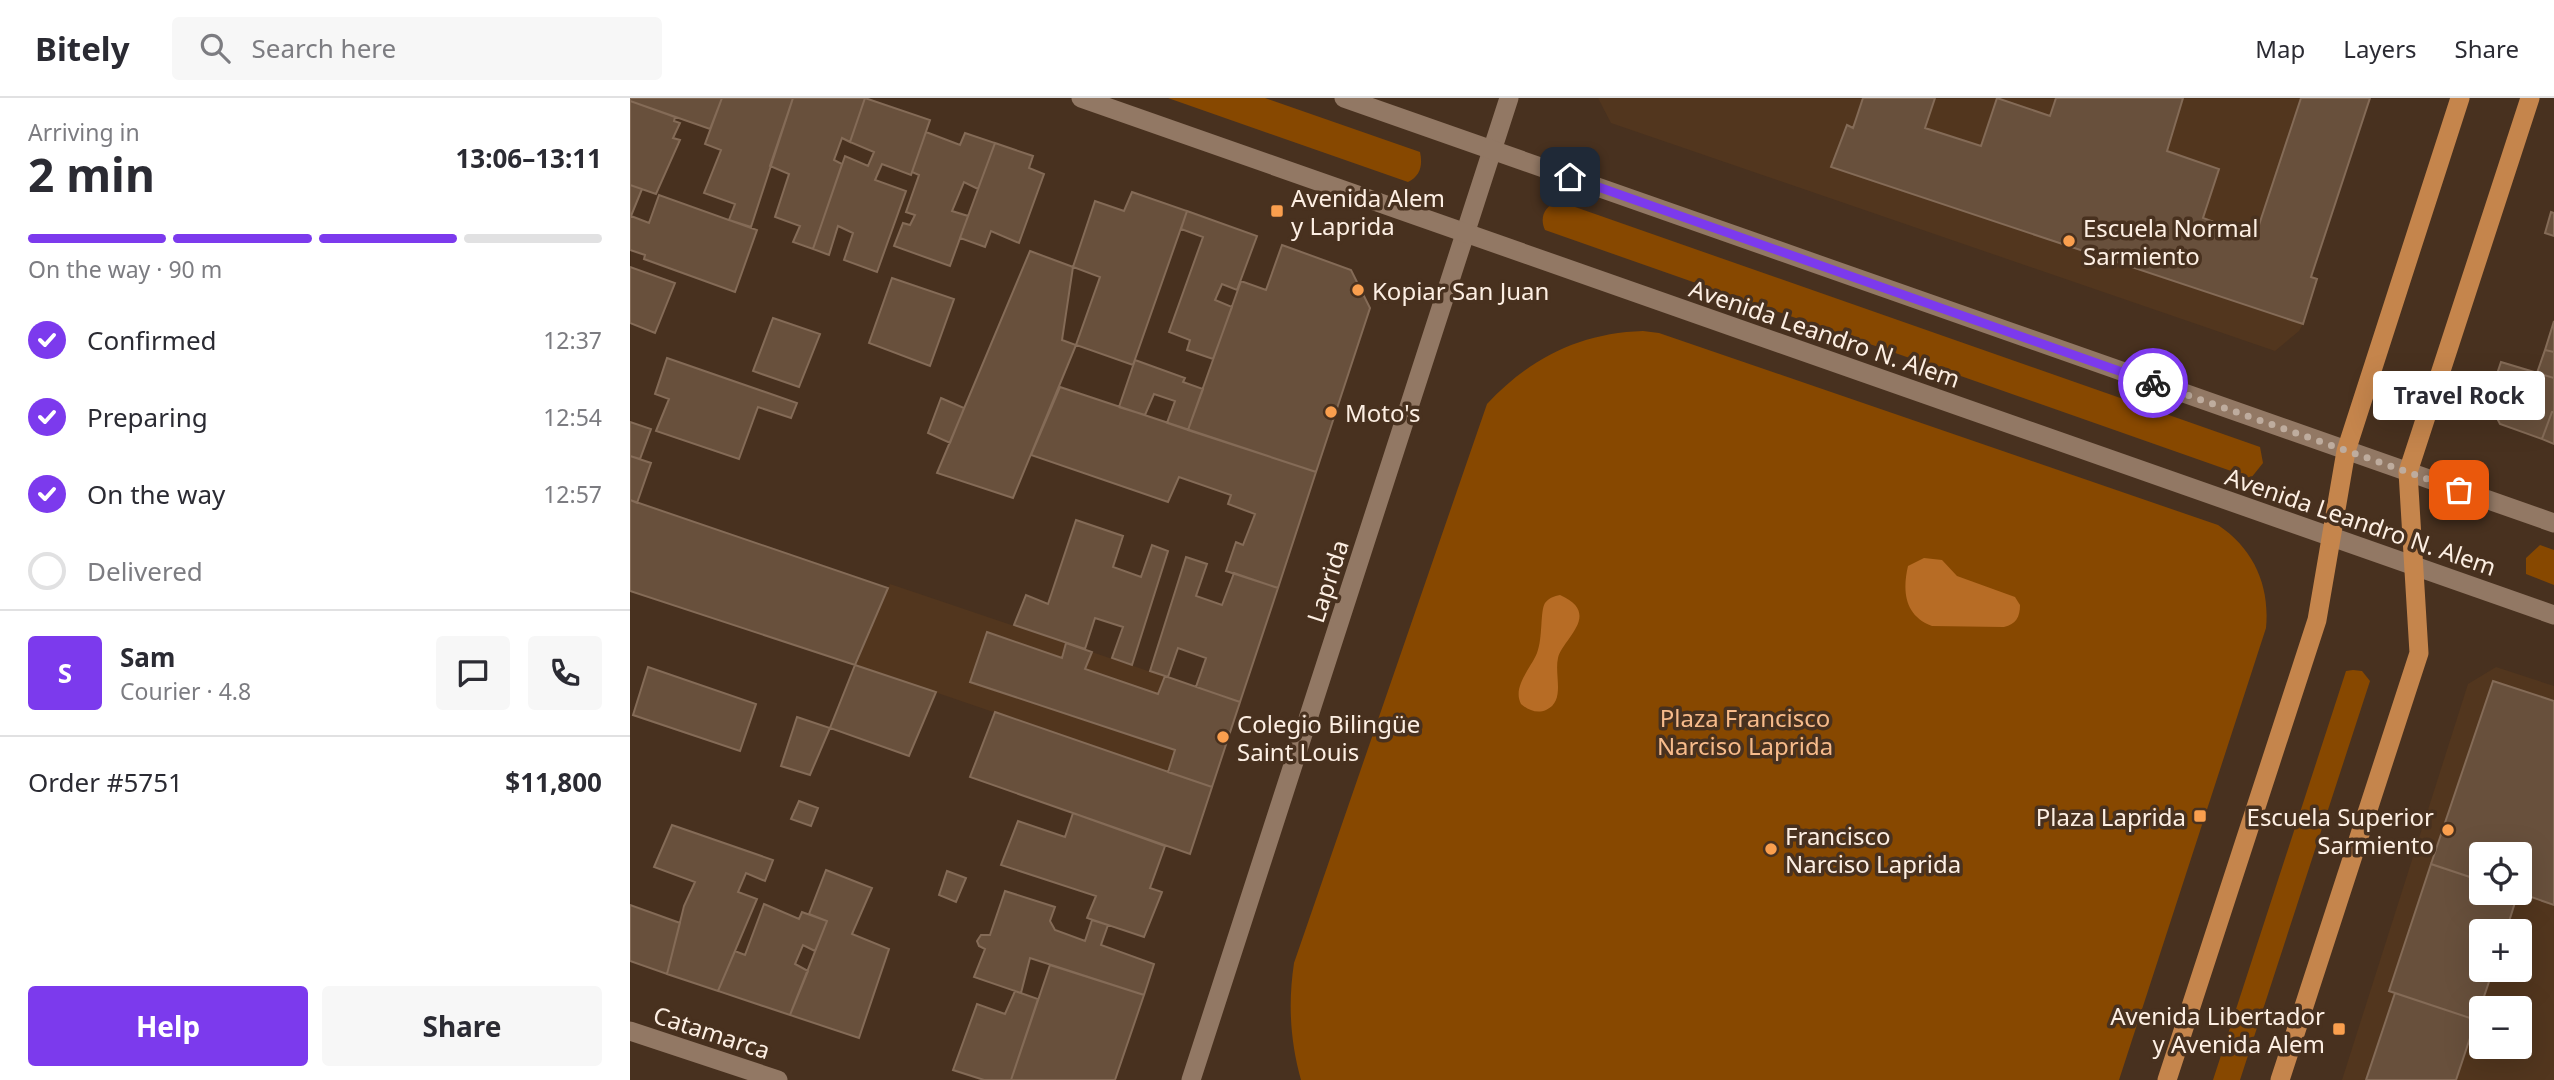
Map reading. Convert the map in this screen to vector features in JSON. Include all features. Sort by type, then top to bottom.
[{"type":"main road","points":[[2167,1080],[2317,620],[2346,450],[2460,98]]},
{"type":"main road","points":[[2280,1080],[2418,653],[2408,472],[2530,98]]},
{"type":"street","name":"Avenida Leandro N. Alem","points":[[1080,98],[2554,615]]},
{"type":"street","points":[[1344,98],[2554,523]]},
{"type":"street","name":"Laprida","points":[[1191,1080],[1509,98]]},
{"type":"street","name":"Catamarca","points":[[630,1031],[778,1080]]},
{"type":"shaded area","points":[[1598,98],[2370,98],[2311,276],[2317,279],[2303,324],[2299,331],[2275,351],[1611,123]]},
{"type":"shaded area","points":[[1924,558],[1942,560],[1957,576],[2015,597],[2020,605],[2016,619],[2004,627],[1932,626],[1923,622],[1911,609],[1905,585],[1908,566]]},
{"type":"shaded area","points":[[890,584],[1240,702],[1212,787],[856,665]]},
{"type":"shaded area","points":[[1560,595],[1572,602],[1578,610],[1579,618],[1558,658],[1556,700],[1546,710],[1533,711],[1521,704],[1519,691],[1539,647],[1545,603]]},
{"type":"shaded area","points":[[2496,667],[2554,686],[2554,1080],[2342,1080],[2468,684]]},
{"type":"green space","points":[[1168,98],[1265,98],[1420,152],[1420,170],[1408,182]]},
{"type":"green space","points":[[1558,201],[2260,447],[2263,463],[2251,478],[1545,230],[1544,212]]},
{"type":"green space","name":"Plaza Francisco Narciso Laprida","points":[[1643,331],[1659,333],[2218,525],[2241,545],[2250,557],[2262,583],[2267,612],[2266,628],[2119,1080],[1301,1080],[1291,1022],[1294,963],[1487,404],[1521,373],[1558,351],[1598,337]]},
{"type":"green space","points":[[2540,545],[2554,550],[2554,585],[2526,574],[2526,558]]},
{"type":"green space","points":[[2346,671],[2362,671],[2370,681],[2240,1080],[2213,1080]]},
{"type":"building","points":[[630,98],[722,98],[710,129],[630,101]]},
{"type":"building","points":[[722,98],[793,98],[751,227],[729,220],[735,204],[704,193],[721,150],[705,144]]},
{"type":"building","points":[[793,98],[865,98],[850,142],[842,138],[834,160],[842,164],[813,249],[793,242],[800,226],[775,217],[789,174],[770,166]]},
{"type":"building","points":[[865,98],[930,120],[911,175],[882,164],[875,180],[906,191],[877,272],[844,260],[853,233],[838,226],[829,255],[813,249],[845,156],[868,166],[874,152],[850,142]]},
{"type":"building","points":[[1863,98],[1935,98],[1925,128],[1981,146],[1997,98],[2050,116],[2056,98],[2183,98],[2167,151],[2219,169],[2203,218],[2255,237],[2301,98],[2370,98],[2311,277],[2317,279],[2303,324],[1831,167],[1847,125],[1853,128]]},
{"type":"building","points":[[630,101],[675,117],[674,121],[680,123],[673,138],[680,140],[656,194],[630,185]]},
{"type":"building","points":[[926,132],[960,145],[965,133],[995,143],[978,189],[964,182],[952,211],[968,216],[950,266],[894,246],[903,223],[910,225],[915,215],[906,212],[919,175],[912,172]]},
{"type":"building","points":[[995,143],[1033,156],[1029,168],[1044,174],[1019,243],[991,231],[985,247],[960,238]]},
{"type":"building","points":[[630,185],[642,189],[631,216],[649,223],[659,195],[757,230],[735,292],[644,259],[645,255],[630,250]]},
{"type":"building","points":[[1132,192],[1187,211],[1133,365],[1076,345],[1100,277],[1073,267],[1095,201],[1124,211]]},
{"type":"building","points":[[1187,211],[1257,236],[1237,290],[1222,284],[1215,300],[1232,307],[1213,359],[1187,350],[1190,340],[1169,332],[1203,237],[1181,229]]},
{"type":"building","points":[[2551,212],[2554,213],[2554,236],[2545,233]]},
{"type":"building","points":[[1282,245],[1351,270],[1370,308],[1316,472],[1188,430],[1241,281],[1266,290]]},
{"type":"building","points":[[1030,251],[1073,267],[1062,340],[1076,345],[1013,498],[937,473]]},
{"type":"building","points":[[630,267],[675,283],[655,333],[630,323]]},
{"type":"building","points":[[892,278],[954,299],[930,366],[869,343]]},
{"type":"building","points":[[773,318],[820,334],[799,387],[753,371]]},
{"type":"building","points":[[2554,321],[2554,352],[2545,350]]},
{"type":"building","points":[[2545,350],[2554,352],[2554,378],[2537,373]]},
{"type":"building","points":[[667,358],[797,403],[791,418],[758,407],[739,459],[656,431],[669,399],[655,394]]},
{"type":"building","points":[[1135,360],[1185,378],[1183,382],[1203,389],[1188,430],[1167,423],[1175,401],[1154,394],[1145,415],[1119,407]]},
{"type":"building","points":[[2501,362],[2554,378],[2554,412],[2542,439],[2500,424],[2488,401]]},
{"type":"building","points":[[1060,387],[1316,472],[1278,588],[1226,571],[1236,542],[1243,545],[1255,514],[1228,504],[1231,495],[1179,477],[1168,502],[1031,455]]},
{"type":"building","points":[[941,398],[964,408],[950,443],[928,433]]},
{"type":"building","points":[[2554,412],[2554,444],[2542,439]]},
{"type":"building","points":[[630,422],[651,429],[640,459],[630,456]]},
{"type":"building","points":[[630,456],[651,463],[637,503],[630,500]]},
{"type":"building","points":[[630,500],[888,588],[855,665],[630,591]]},
{"type":"building","points":[[1076,520],[1123,536],[1113,567],[1141,577],[1152,545],[1168,551],[1132,665],[1112,658],[1123,627],[1095,618],[1085,649],[1014,625],[1026,595],[1048,604]]},
{"type":"building","points":[[1186,557],[1207,564],[1196,596],[1222,605],[1234,573],[1278,588],[1240,702],[1196,687],[1206,658],[1178,648],[1168,677],[1150,671]]},
{"type":"building","points":[[987,632],[1062,658],[1066,643],[1092,652],[1085,669],[1158,694],[1165,676],[1240,702],[1212,787],[1168,772],[1175,750],[970,682]]},
{"type":"building","points":[[855,665],[936,692],[909,756],[830,728]]},
{"type":"building","points":[[648,667],[756,704],[740,751],[633,715]]},
{"type":"building","points":[[2493,681],[2554,701],[2554,905],[2532,897],[2532,842],[2469,842],[2469,877],[2431,864]]},
{"type":"building","points":[[995,712],[1212,787],[1190,854],[970,777]]},
{"type":"building","points":[[797,717],[830,728],[810,775],[781,766]]},
{"type":"building","points":[[799,801],[818,808],[811,826],[791,819]]},
{"type":"building","points":[[1073,813],[1165,846],[1150,888],[1162,892],[1144,937],[1087,918],[1096,896],[1001,865],[1018,821],[1065,837]]},
{"type":"building","points":[[672,825],[773,860],[765,881],[746,873],[738,892],[757,899],[718,991],[667,974],[684,906],[695,882],[654,867]]},
{"type":"building","points":[[2431,864],[2469,877],[2469,905],[2514,905],[2510,919],[2469,919],[2469,982],[2489,982],[2484,996],[2469,996],[2469,1018],[2389,991]]},
{"type":"building","points":[[826,870],[872,888],[852,934],[889,949],[859,1038],[790,1015],[827,921],[809,914]]},
{"type":"building","points":[[947,871],[966,878],[956,902],[939,895]]},
{"type":"building","points":[[1005,891],[1055,907],[1050,921],[1055,930],[1085,941],[1092,920],[1108,925],[1101,945],[1154,964],[1144,995],[1030,958],[1021,993],[974,977],[985,949],[979,946],[977,941],[981,935],[990,935]]},
{"type":"building","points":[[764,904],[799,919],[802,912],[827,921],[815,951],[803,945],[795,964],[808,971],[790,1015],[718,991],[735,951],[745,955]]},
{"type":"building","points":[[630,905],[680,923],[667,974],[630,961]]},
{"type":"building","points":[[1050,965],[1144,995],[1115,1080],[1011,1080]]},
{"type":"building","points":[[1015,991],[1038,999],[1011,1080],[984,1080],[953,1070],[977,1004],[1005,1014]]},
{"type":"building","points":[[2395,993],[2469,1018],[2469,1041],[2456,1080],[2366,1080]]},
{"type":"way so far","points":[[2153,383],[2459,490]]},
{"type":"place","name":"Avenida Alem y Laprida","points":[[1277,211]]},
{"type":"place","name":"Escuela Normal Sarmiento","points":[[2069,241]]},
{"type":"place","name":"Kopiar San Juan","points":[[1358,290]]},
{"type":"place","name":"Moto's","points":[[1331,412]]},
{"type":"place","name":"Travel Rock","points":[[2459,490]]},
{"type":"place","name":"Colegio Bilingüe Saint Louis","points":[[1223,737]]},
{"type":"place","name":"Plaza Laprida","points":[[2200,816]]},
{"type":"place","name":"Escuela Superior Sarmiento","points":[[2448,830]]},
{"type":"place","name":"Francisco Narciso Laprida","points":[[1771,849]]},
{"type":"place","name":"Avenida Libertador y Avenida Alem","points":[[2339,1029]]},
{"type":"route","points":[[1570,177],[2153,383]]}]
